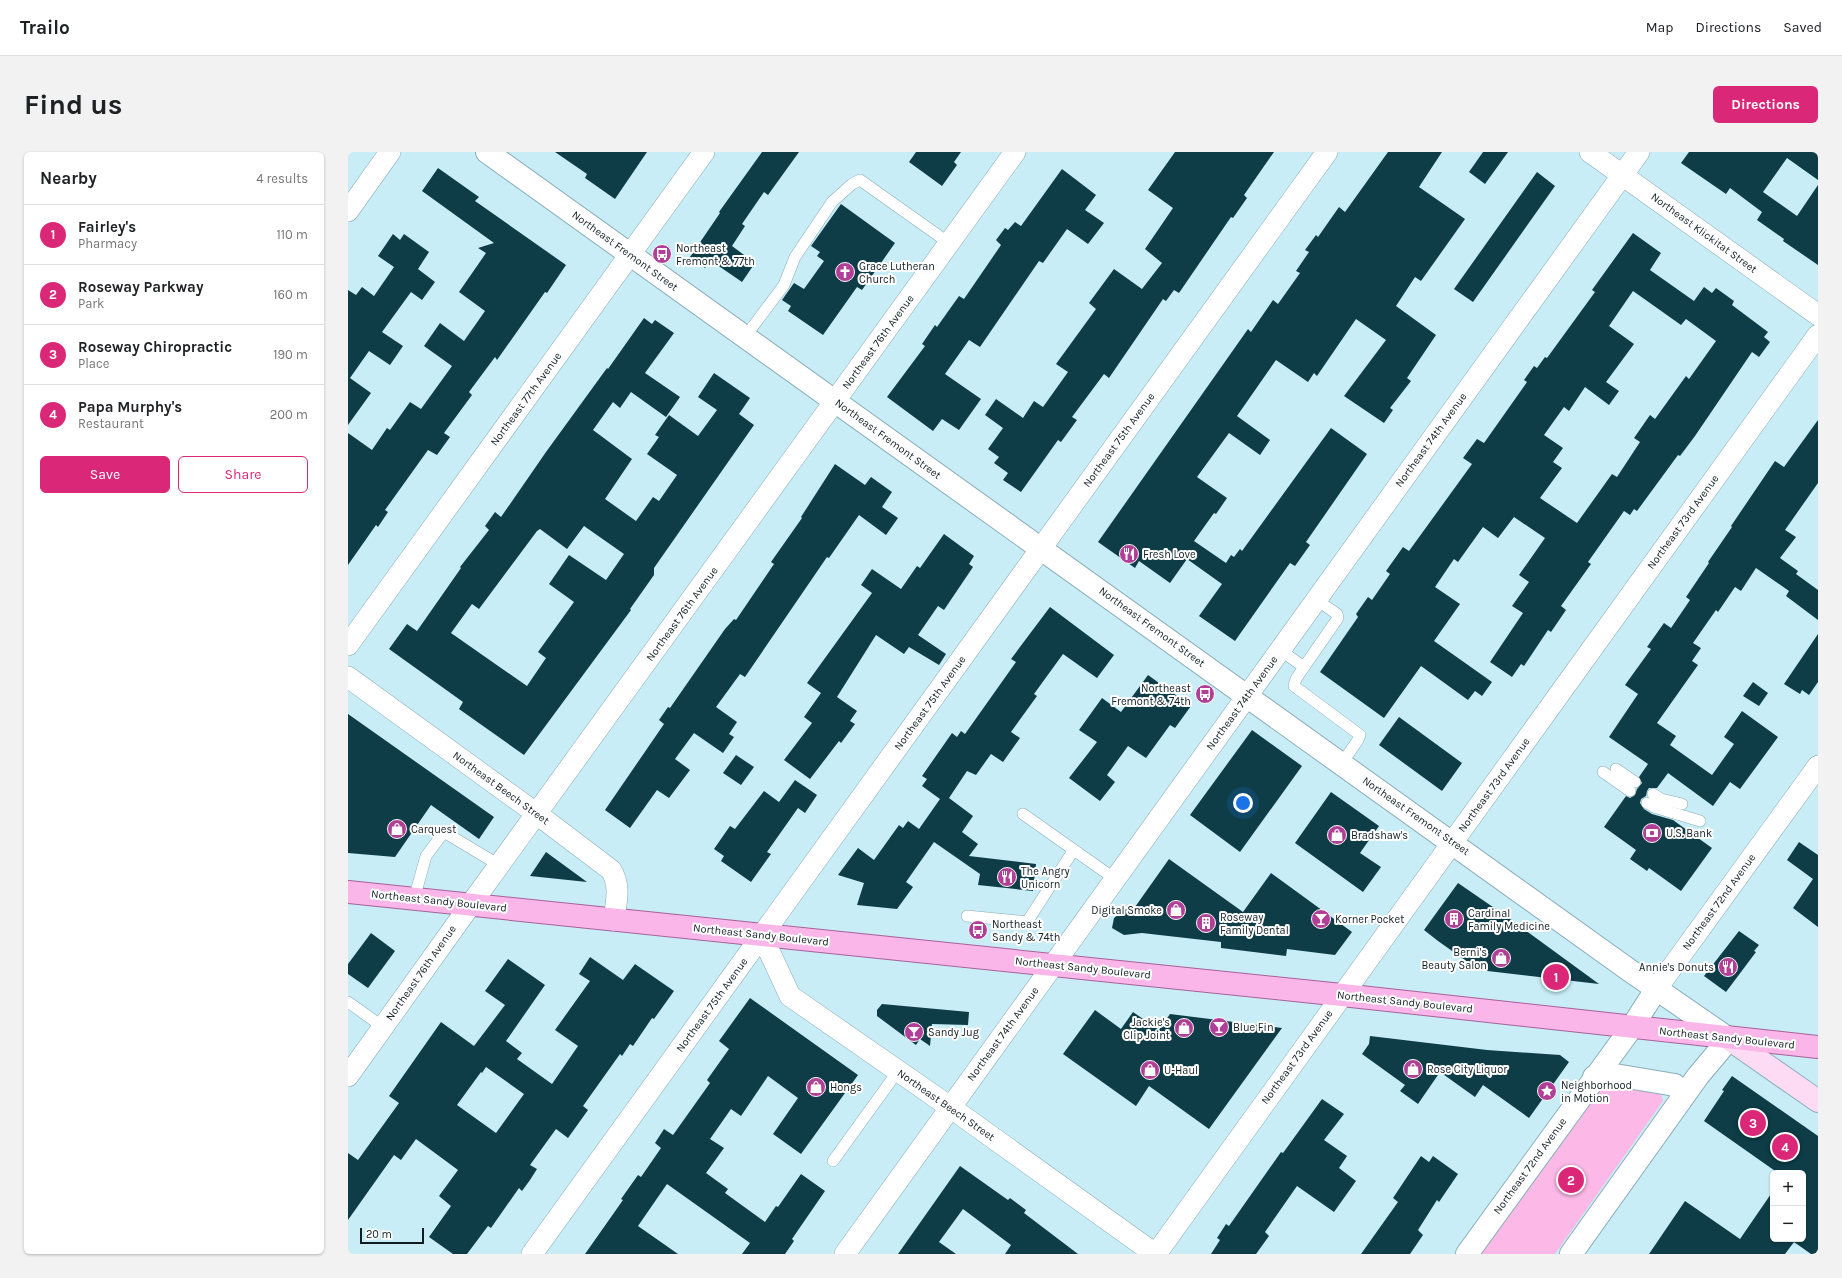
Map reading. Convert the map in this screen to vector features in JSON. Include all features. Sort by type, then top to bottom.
[{"type":"main road","name":"Northeast Sandy Boulevard","points":[[348,892],[1342,995],[1818,1047]]},
{"type":"main road","name":"Northeast Fremont Street","points":[[1729,1038],[1818,1102]]},
{"type":"street","points":[[348,211],[390,152]]},
{"type":"street","name":"Northeast Fremont Street","points":[[487,152],[1729,1038]]},
{"type":"street","name":"Northeast 77th Avenue","points":[[348,645],[704,152]]},
{"type":"street","name":"Northeast 76th Avenue","points":[[348,1076],[1015,152]]},
{"type":"street","name":"Northeast 75th Avenue","points":[[532,1254],[1327,152]]},
{"type":"street","name":"Northeast Klickitat Street","points":[[1590,152],[1818,315]]},
{"type":"street","name":"Northeast 74th Avenue","points":[[845,1254],[1639,152]]},
{"type":"street","name":"Northeast 73rd Avenue","points":[[1155,1254],[1818,335]]},
{"type":"street","name":"Northeast Beech Street","points":[[348,677],[537,814],[611,870],[617,878],[618,886],[614,920]]},
{"type":"street","name":"Northeast 72nd Avenue","points":[[1467,1254],[1594,1077],[1632,1027],[1657,988],[1818,766]]},
{"type":"street","name":"Northeast Beech Street","points":[[762,936],[790,996],[950,1107],[1155,1254]]},
{"type":"street","points":[[1571,1254],[1703,1069],[1729,1038]]},
{"type":"street","points":[[1594,1077],[1609,1074],[1675,1085],[1684,1095]]},
{"type":"lane","points":[[745,337],[784,285],[796,257],[832,202],[852,184],[860,180],[949,243]]},
{"type":"lane","points":[[1317,600],[1337,614],[1338,618],[1296,679],[1294,686],[1360,735],[1342,763]]},
{"type":"lane","points":[[1280,650],[1304,667]]},
{"type":"lane","points":[[1603,772],[1633,786],[1616,769]]},
{"type":"lane","points":[[1682,804],[1650,798],[1654,807],[1700,821]]},
{"type":"lane","points":[[1023,814],[1073,851],[1115,879]]},
{"type":"lane","points":[[414,899],[426,856],[444,832],[500,865]]},
{"type":"lane","points":[[967,916],[1027,922],[1073,851]]},
{"type":"lane","points":[[348,1002],[383,1027]]},
{"type":"lane","points":[[833,1161],[898,1071]]},
{"type":"shaded area","points":[[1613,1084],[1661,1094],[1663,1101],[1555,1254],[1480,1254],[1599,1090]]},
{"type":"building","points":[[555,152],[647,152],[615,199],[585,178],[587,174]]},
{"type":"building","points":[[762,152],[799,152],[768,195],[764,192],[742,224],[745,226],[732,246],[755,263],[742,282],[710,260],[705,268],[690,257],[720,213],[719,212]]},
{"type":"building","points":[[916,152],[961,152],[954,162],[957,165],[942,186],[909,162]]},
{"type":"building","points":[[1175,152],[1274,152],[1244,195],[1247,198],[1233,218],[1231,217],[1179,293],[1174,290],[1166,301],[1163,299],[1109,378],[1104,374],[1072,417],[1077,420],[1061,442],[1058,440],[1021,492],[1003,480],[1008,473],[994,463],[999,457],[988,449],[1003,428],[985,415],[996,399],[1023,418],[1034,401],[1043,407],[1068,372],[1056,364],[1096,309],[1089,303],[1114,269],[1142,289],[1162,263],[1145,249],[1173,208],[1148,190]]},
{"type":"building","points":[[1388,152],[1442,152],[1419,187],[1465,219],[1421,281],[1415,277],[1396,306],[1436,335],[1407,378],[1411,381],[1390,408],[1393,410],[1384,423],[1344,396],[1386,340],[1356,319],[1317,376],[1314,373],[1308,382],[1276,360],[1237,416],[1270,440],[1260,455],[1229,433],[1197,477],[1227,498],[1194,541],[1226,563],[1231,555],[1234,557],[1240,549],[1242,551],[1331,428],[1367,454],[1306,542],[1310,545],[1295,566],[1290,563],[1235,641],[1199,616],[1222,584],[1187,559],[1170,583],[1139,561],[1135,568],[1098,542],[1248,329],[1251,332],[1273,300],[1278,304],[1300,273],[1296,271],[1309,252],[1305,250],[1316,235],[1318,237],[1339,207],[1345,212]]},
{"type":"building","points":[[1483,152],[1508,152],[1485,184],[1469,172]]},
{"type":"building","points":[[1689,152],[1818,152],[1818,180],[1787,158],[1763,192],[1797,216],[1818,185],[1818,265],[1783,241],[1784,239],[1757,220],[1762,212],[1730,188],[1726,194],[1681,163]]},
{"type":"building","points":[[438,168],[479,197],[475,201],[566,265],[497,360],[495,357],[469,392],[472,395],[444,433],[450,437],[437,455],[428,450],[385,510],[388,512],[378,527],[376,525],[348,565],[348,433],[372,450],[387,428],[390,430],[410,402],[421,409],[452,366],[424,346],[440,323],[464,341],[485,311],[459,292],[486,253],[478,248],[494,243],[422,191]]},
{"type":"building","points":[[1062,169],[1096,195],[1085,210],[1104,223],[1088,244],[1067,229],[1043,263],[1039,261],[980,347],[969,340],[945,374],[981,399],[959,430],[942,419],[933,431],[887,397],[925,346],[922,344],[935,325],[937,327],[959,296],[964,299],[1001,245],[996,240],[1005,228],[1008,230],[1015,222],[1021,226]]},
{"type":"building","points":[[1537,172],[1555,186],[1473,302],[1454,289]]},
{"type":"building","name":"Grace Lutheran Church","points":[[841,204],[895,243],[862,290],[857,287],[823,335],[788,311],[791,306],[782,300],[794,283],[804,289],[824,261],[817,256],[820,252],[811,246]]},
{"type":"building","points":[[1633,233],[1661,253],[1650,270],[1694,301],[1704,287],[1712,293],[1716,288],[1734,301],[1732,305],[1768,332],[1764,337],[1770,342],[1759,357],[1752,352],[1695,436],[1680,456],[1678,455],[1637,511],[1634,509],[1630,515],[1624,511],[1588,562],[1591,564],[1561,606],[1566,610],[1551,632],[1548,630],[1524,666],[1521,664],[1512,677],[1490,662],[1523,613],[1512,606],[1529,582],[1519,575],[1545,538],[1514,517],[1498,538],[1483,527],[1458,562],[1454,559],[1435,587],[1460,604],[1434,641],[1492,682],[1482,696],[1475,691],[1468,700],[1421,666],[1384,718],[1320,672],[1358,617],[1356,614],[1368,597],[1372,600],[1390,574],[1386,571],[1403,547],[1409,551],[1472,464],[1463,458],[1477,439],[1484,443],[1527,382],[1524,380],[1534,366],[1537,368],[1545,357],[1547,358],[1595,292],[1592,290]],"holes":[[[1633,291],[1681,325],[1686,319],[1716,341],[1689,379],[1686,376],[1655,419],[1650,415],[1634,438],[1640,442],[1617,477],[1612,474],[1577,523],[1540,498],[1562,468],[1553,462],[1563,448],[1544,435],[1564,407],[1569,411],[1585,387],[1609,405],[1619,391],[1606,382],[1634,344],[1609,326]]]},
{"type":"building","points":[[393,234],[400,240],[404,234],[429,252],[418,269],[435,282],[422,300],[411,292],[382,332],[403,346],[390,365],[369,351],[350,378],[371,393],[348,425],[348,290],[356,295],[362,287],[374,296],[394,267],[378,256]]},
{"type":"building","points":[[644,318],[652,324],[655,320],[674,333],[645,373],[680,397],[666,417],[631,392],[620,408],[613,402],[593,430],[632,459],[605,499],[636,521],[653,497],[659,501],[677,475],[647,454],[659,437],[655,435],[669,415],[698,436],[717,410],[698,397],[714,373],[750,398],[739,414],[754,425],[654,568],[654,575],[630,609],[631,610],[524,755],[459,709],[463,702],[389,649],[407,624],[417,631],[461,568],[460,567],[489,530],[485,526],[495,512],[501,517],[546,452],[607,368],[608,369]],"holes":[[[584,526],[624,554],[606,580],[569,555],[549,584],[574,602],[538,652],[546,658],[527,686],[451,633],[472,604],[479,609],[540,529],[567,549]]]},
{"type":"building","points":[[1818,420],[1818,483],[1785,530],[1796,537],[1780,558],[1798,571],[1796,574],[1818,590],[1818,620],[1786,596],[1789,591],[1756,568],[1741,591],[1735,587],[1718,612],[1716,610],[1693,643],[1701,648],[1692,661],[1698,665],[1657,723],[1676,736],[1670,745],[1712,775],[1734,744],[1724,737],[1742,711],[1778,737],[1740,789],[1730,782],[1713,806],[1668,773],[1657,788],[1649,788],[1646,796],[1641,799],[1640,803],[1644,809],[1652,814],[1673,820],[1712,848],[1681,891],[1649,868],[1647,871],[1630,859],[1636,850],[1604,827],[1626,796],[1630,798],[1635,795],[1637,789],[1642,783],[1639,777],[1648,764],[1609,737],[1638,694],[1625,685],[1651,649],[1647,647],[1664,623],[1671,628],[1690,600],[1686,597],[1732,527],[1731,526],[1775,461],[1784,467]]},
{"type":"building","points":[[835,464],[865,485],[871,477],[892,492],[882,507],[898,518],[886,535],[859,515],[829,558],[827,557],[745,677],[740,674],[716,707],[737,722],[729,734],[734,737],[723,753],[694,733],[675,759],[690,770],[669,798],[657,790],[630,828],[605,810],[664,724],[659,720],[668,707],[670,708],[725,629],[734,619],[736,620],[774,564],[771,562],[802,518],[801,517]]},
{"type":"building","points":[[944,534],[974,556],[969,564],[973,567],[944,610],[938,606],[918,635],[946,654],[939,665],[909,647],[904,654],[876,635],[837,697],[857,711],[850,721],[855,724],[841,743],[839,741],[810,779],[784,760],[812,723],[804,717],[821,693],[807,683],[872,593],[861,585],[872,569],[901,589],[917,566],[920,568]]},
{"type":"building","points":[[1050,607],[1114,655],[1097,678],[1063,654],[1034,694],[1037,696],[1011,732],[1020,738],[1003,762],[991,754],[976,775],[967,771],[949,798],[973,816],[962,832],[978,844],[969,856],[1036,864],[1033,891],[978,885],[980,874],[934,842],[906,882],[913,887],[897,909],[857,905],[864,883],[838,875],[858,848],[874,860],[899,825],[903,828],[908,821],[919,829],[940,799],[922,786],[927,779],[922,776],[952,733],[957,737],[961,731],[965,734],[1016,662],[1011,659]]},
{"type":"building","points":[[1818,634],[1818,682],[1809,695],[1802,690],[1800,694],[1784,684]]},
{"type":"building","points":[[1148,675],[1191,706],[1175,728],[1170,725],[1146,758],[1128,746],[1107,775],[1115,782],[1100,801],[1069,778],[1097,742],[1079,730],[1102,698],[1121,712]]},
{"type":"building","points":[[1753,682],[1768,693],[1759,706],[1743,696]]},
{"type":"building","points":[[348,714],[494,817],[479,839],[431,805],[395,857],[348,853]]},
{"type":"building","points":[[1399,717],[1462,763],[1442,791],[1379,745]]},
{"type":"building","points":[[1252,730],[1302,766],[1240,852],[1190,815]]},
{"type":"building","points":[[736,755],[754,767],[741,785],[723,773]]},
{"type":"building","points":[[795,780],[817,795],[805,813],[798,808],[767,852],[771,854],[751,882],[721,861],[724,856],[714,849],[730,826],[735,829],[764,791],[779,802]]},
{"type":"building","name":"Bradshaw's","points":[[1331,792],[1379,826],[1360,853],[1381,867],[1363,892],[1295,843]]},
{"type":"building","points":[[1799,842],[1818,855],[1818,927],[1793,908],[1813,879],[1787,860]]},
{"type":"building","points":[[546,852],[587,882],[530,876]]},
{"type":"building","points":[[1169,859],[1243,912],[1271,873],[1352,932],[1335,955],[1287,949],[1286,956],[1221,948],[1221,942],[1142,933],[1124,935],[1112,928],[1114,918],[1126,909],[1135,907]]},
{"type":"building","points":[[1458,883],[1599,984],[1479,970],[1438,941],[1424,930]]},
{"type":"building","name":"Annie's Donuts","points":[[1739,931],[1759,945],[1754,951],[1756,952],[1726,992],[1704,976]]},
{"type":"building","points":[[371,933],[395,951],[368,988],[348,974],[348,964]]},
{"type":"building","points":[[590,957],[623,980],[635,964],[674,991],[654,1019],[652,1018],[633,1046],[630,1044],[622,1056],[620,1054],[583,1106],[588,1110],[568,1138],[556,1129],[530,1165],[537,1169],[530,1180],[522,1191],[519,1188],[491,1228],[488,1226],[467,1254],[453,1254],[429,1237],[451,1206],[439,1196],[458,1170],[416,1139],[401,1160],[394,1155],[348,1220],[348,1153],[358,1160],[399,1103],[389,1096],[441,1022],[474,1046],[505,1005],[485,991],[508,959],[545,985],[506,1041],[522,1053],[517,1059],[552,1084],[578,1046],[555,1030],[590,981],[579,974]],"holes":[[[486,1067],[524,1094],[496,1133],[457,1105]]]},
{"type":"building","points":[[750,998],[858,1075],[801,1154],[773,1134],[798,1098],[768,1076],[741,1116],[731,1109],[710,1139],[724,1148],[706,1173],[728,1189],[725,1193],[765,1222],[776,1206],[778,1207],[801,1174],[825,1191],[792,1239],[794,1241],[785,1254],[742,1254],[750,1243],[667,1184],[638,1226],[678,1254],[585,1254],[623,1200],[621,1199],[638,1175],[641,1177],[661,1148],[655,1143],[664,1129],[673,1135],[710,1083],[707,1080],[729,1049],[719,1041]]},
{"type":"building","name":"Sandy Jug","points":[[882,1004],[969,1012],[968,1025],[932,1024],[930,1046],[920,1039],[916,1045],[877,1016],[877,1010]]},
{"type":"building","name":"U-Haul","points":[[1095,1010],[1121,1029],[1133,1012],[1159,1030],[1170,1014],[1282,1028],[1209,1129],[1149,1086],[1136,1106],[1063,1054]]},
{"type":"building","points":[[1370,1036],[1487,1050],[1560,1055],[1569,1062],[1529,1118],[1483,1085],[1475,1097],[1440,1072],[1418,1104],[1400,1091],[1405,1085],[1362,1054],[1369,1044]]},
{"type":"building","points":[[1732,1076],[1818,1136],[1818,1254],[1811,1254],[1794,1242],[1806,1242],[1806,1170],[1774,1170],[1704,1121],[1724,1091],[1722,1090]]},
{"type":"building","points":[[1322,1099],[1344,1114],[1324,1140],[1347,1156],[1339,1168],[1356,1181],[1334,1212],[1297,1186],[1265,1232],[1269,1236],[1256,1254],[1211,1254],[1220,1240],[1217,1238],[1226,1224],[1229,1226],[1281,1152],[1283,1153]]},
{"type":"building","points":[[1421,1156],[1429,1162],[1433,1156],[1458,1174],[1439,1202],[1437,1200],[1418,1230],[1423,1235],[1410,1254],[1361,1254],[1398,1202],[1393,1198]]},
{"type":"building","points":[[960,1166],[1008,1200],[1010,1198],[1026,1210],[1024,1213],[1078,1254],[1005,1254],[1011,1245],[963,1209],[939,1242],[956,1254],[898,1254]]},
{"type":"building","points":[[1770,1195],[1770,1242],[1794,1242],[1785,1254],[1649,1254],[1685,1201],[1740,1239]]},
{"type":"place","name":"Northeast Fremont & 77th","points":[[662,254]]},
{"type":"place","name":"Grace Lutheran Church","points":[[845,272]]},
{"type":"place","name":"Fresh Love","points":[[1129,554]]},
{"type":"place","name":"Northeast Fremont & 74th","points":[[1205,694]]},
{"type":"place","name":"Carquest","points":[[397,829]]},
{"type":"place","name":"U.S. Bank","points":[[1652,833]]},
{"type":"place","name":"Bradshaw's","points":[[1337,835]]},
{"type":"place","name":"The Angry Unicorn","points":[[1007,877]]},
{"type":"place","name":"Digital Smoke","points":[[1176,910]]},
{"type":"place","name":"Korner Pocket","points":[[1321,919]]},
{"type":"place","name":"Cardinal Family Medicine","points":[[1454,919]]},
{"type":"place","name":"Roseway Family Dental","points":[[1206,923]]},
{"type":"place","name":"Northeast Sandy & 74th","points":[[978,930]]},
{"type":"place","name":"Berni's Beauty Salon","points":[[1501,958]]},
{"type":"place","name":"Annie's Donuts","points":[[1728,967]]},
{"type":"place","name":"Fairley's","points":[[1556,977]]},
{"type":"place","name":"Blue Fin","points":[[1219,1027]]},
{"type":"place","name":"Jackie's Clip Joint","points":[[1184,1028]]},
{"type":"place","name":"Sandy Jug","points":[[914,1032]]},
{"type":"place","name":"Rose City Liquor","points":[[1413,1069]]},
{"type":"place","name":"U-Haul","points":[[1150,1070]]},
{"type":"place","name":"Hongs","points":[[816,1087]]},
{"type":"place","name":"Neighborhood in Motion","points":[[1547,1091]]},
{"type":"place","name":"Roseway Chiropractic","points":[[1753,1123]]},
{"type":"place","name":"Papa Murphy's","points":[[1785,1147]]},
{"type":"place","name":"Roseway Parkway","points":[[1571,1180]]}]
